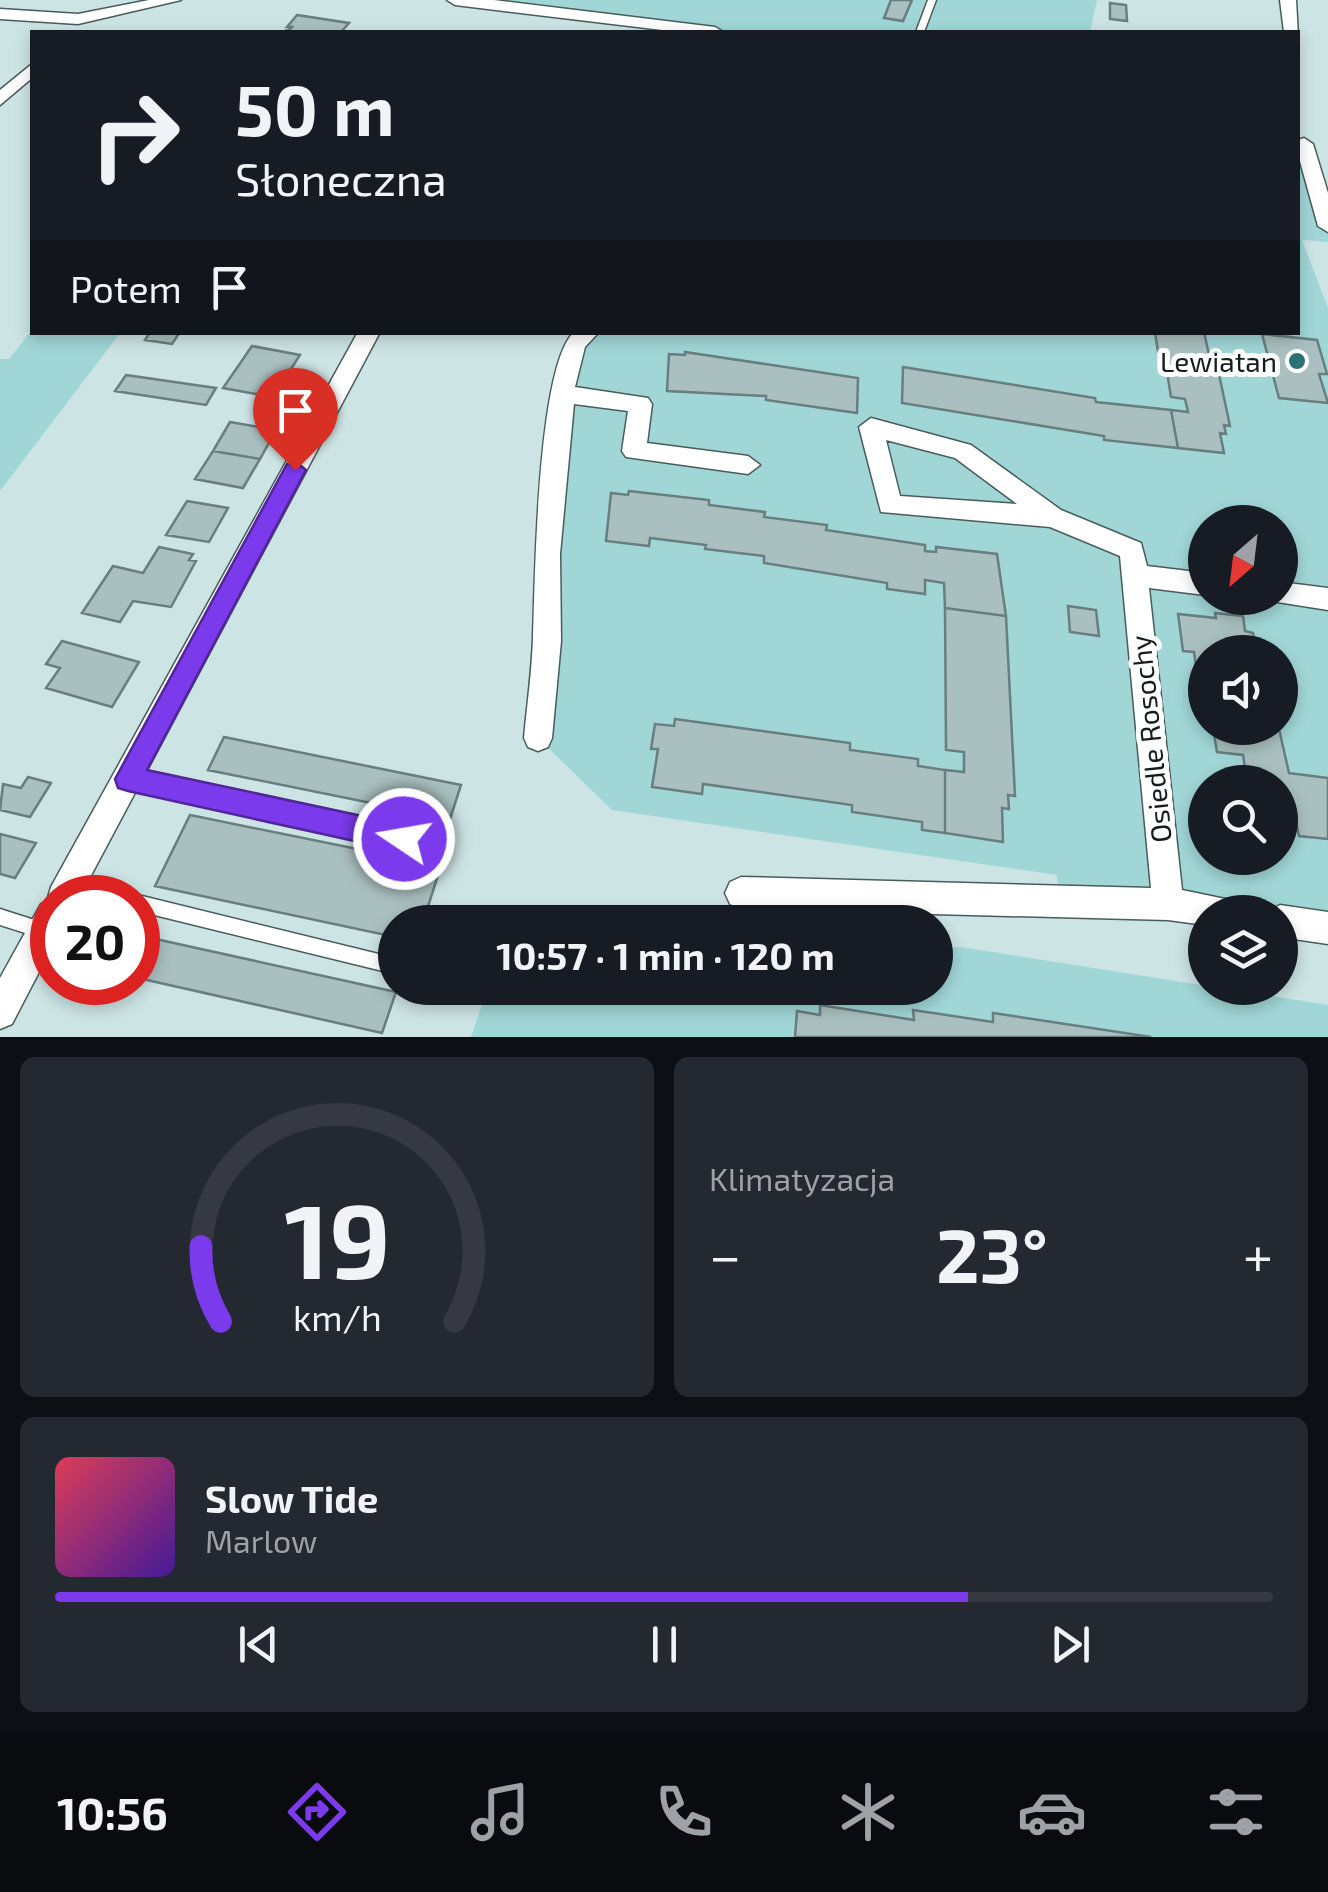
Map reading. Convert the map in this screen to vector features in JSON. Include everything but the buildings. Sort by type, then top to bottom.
[{"type":"street","points":[[0,14],[52,19],[74,26],[172,0]]},
{"type":"street","points":[[455,0],[699,30]]},
{"type":"street","points":[[1288,0],[1292,30]]},
{"type":"street","points":[[533,30],[543,11]]},
{"type":"street","points":[[0,100],[30,71]]},
{"type":"street","points":[[1301,143],[1328,152]]},
{"type":"street","points":[[1301,143],[1328,226]]},
{"type":"street","points":[[75,875],[367,335]]},
{"type":"street","points":[[538,738],[547,641],[547,554],[568,360],[575,344],[585,335]]},
{"type":"street","points":[[565,394],[640,404],[634,452],[748,464]]},
{"type":"street","name":"Osiedle Rosochy","points":[[1052,518],[890,506],[872,426],[964,451],[1052,518],[1132,550],[1168,904]]},
{"type":"street","points":[[1132,574],[1188,582]]},
{"type":"street","points":[[1298,595],[1328,599]]},
{"type":"street","points":[[741,893],[1188,907]]},
{"type":"street","points":[[1298,924],[1328,928]]},
{"type":"street","points":[[0,1012],[30,957]]},
{"type":"lane","points":[[921,30],[932,0]]},
{"type":"lane","points":[[128,779],[442,847]]},
{"type":"lane","points":[[160,908],[378,962]]},
{"type":"lane","points":[[0,917],[30,912]]},
{"type":"shaded area","points":[[455,0],[1097,0],[1090,30],[699,30]]},
{"type":"shaded area","points":[[1300,143],[1304,144],[1328,226],[1328,242],[1302,240],[1328,308],[1328,928],[1298,918],[1298,895],[1188,895],[1188,907],[1059,901],[1057,875],[612,810],[538,738],[565,394],[587,335],[1300,335]]},
{"type":"shaded area","points":[[30,333],[118,335],[0,491],[0,359],[9,359]]},
{"type":"shaded area","points":[[953,947],[1188,983],[1188,1005],[1298,1005],[1298,1000],[1328,1005],[1328,1037],[471,1037],[482,1005],[953,1005]]},
{"type":"place","name":"Lewiatan","points":[[1297,361]]},
{"type":"route","points":[[295,470],[128,779],[404,839]]}]
